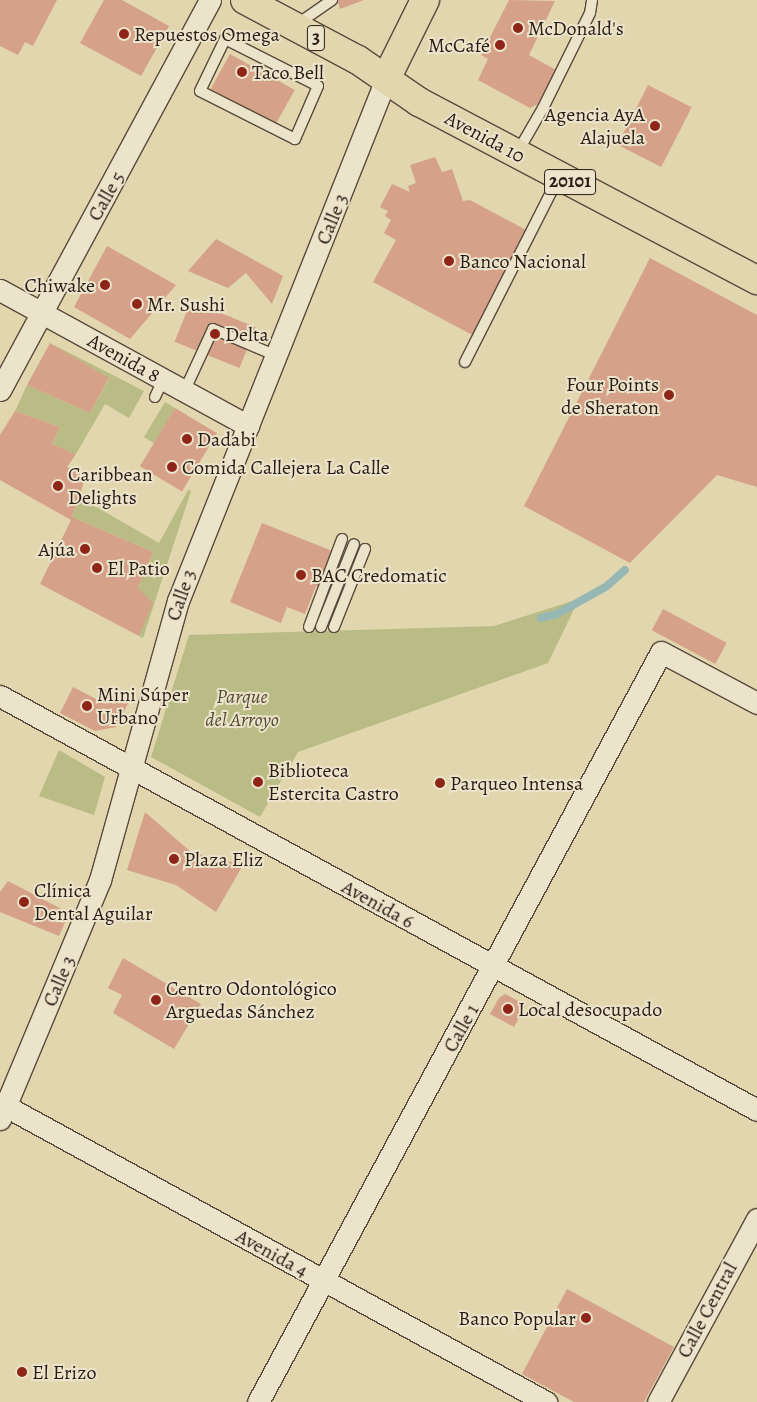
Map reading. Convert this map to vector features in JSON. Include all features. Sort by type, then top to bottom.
[{"type":"main road","points":[[386,78],[421,1]]},
{"type":"main road","name":"Avenida 10","points":[[255,2],[386,78],[419,102],[757,280]]},
{"type":"street","name":"Calle 5","points":[[0,390],[210,0]]},
{"type":"street","name":"Calle 3","points":[[2,1109],[100,880],[178,601],[386,78]]},
{"type":"street","name":"Avenida 8","points":[[0,290],[42,312],[159,389],[184,392],[248,426]]},
{"type":"street","name":"Calle 1","points":[[258,1402],[494,967],[661,652],[757,703]]},
{"type":"street","name":"Avenida 6","points":[[0,696],[757,1110]]},
{"type":"street","name":"Avenida 4","points":[[2,1109],[546,1402]]},
{"type":"street","name":"Calle Central","points":[[658,1402],[757,1218]]},
{"type":"lane","points":[[294,26],[332,0]]},
{"type":"lane","points":[[517,154],[590,13],[592,0]]},
{"type":"lane","points":[[225,39],[318,86],[295,138],[200,91],[225,39]]},
{"type":"lane","points":[[466,362],[560,176]]},
{"type":"lane","points":[[184,392],[213,329],[277,356]]},
{"type":"lane","points":[[309,628],[342,539]]},
{"type":"lane","points":[[321,627],[354,544]]},
{"type":"lane","points":[[334,627],[365,549]]},
{"type":"green space","points":[[50,343],[144,391],[129,418],[105,404],[76,454],[52,444],[60,427],[15,411],[27,385],[90,413],[109,379]]},
{"type":"green space","points":[[165,402],[175,408],[154,443],[144,437]]},
{"type":"green space","points":[[188,490],[191,491],[143,638],[139,636],[138,588],[153,552],[72,517],[79,497],[159,543]]},
{"type":"green space","name":"Parque del Arroyo","points":[[579,599],[548,663],[298,752],[260,817],[151,757],[189,635],[494,626]]},
{"type":"green space","points":[[59,750],[105,777],[94,815],[39,796]]},
{"type":"building","points":[[0,0],[57,0],[33,46],[25,42],[18,55],[0,46]]},
{"type":"building","name":"Repuestos Omega","points":[[104,0],[122,0],[169,26],[141,76],[80,43]]},
{"type":"building","points":[[337,0],[364,0],[340,9]]},
{"type":"building","name":"McDonald's","points":[[509,0],[555,1],[529,55],[556,70],[538,104],[530,108],[478,80],[488,59],[481,55]]},
{"type":"building","name":"Taco Bell","points":[[230,54],[295,90],[275,125],[211,89]]},
{"type":"building","name":"Agencia AyA Alajuela","points":[[648,85],[692,107],[661,167],[618,145]]},
{"type":"building","name":"Banco Nacional","points":[[435,157],[442,172],[452,169],[463,201],[470,200],[528,231],[476,337],[373,282],[396,240],[384,233],[391,220],[385,216],[388,211],[380,207],[392,184],[410,192],[408,186],[416,183],[410,165]]},
{"type":"building","points":[[216,239],[283,276],[272,304],[246,273],[228,288],[188,271]]},
{"type":"building","points":[[107,246],[176,285],[130,339],[74,307]]},
{"type":"building","name":"Four Points de Sheraton","points":[[650,258],[757,315],[757,487],[717,475],[630,563],[524,506]]},
{"type":"building","name":"Delta","points":[[191,301],[256,327],[239,368],[175,342]]},
{"type":"building","points":[[50,343],[109,378],[90,413],[27,385]]},
{"type":"building","points":[[175,408],[217,433],[182,492],[140,466]]},
{"type":"building","points":[[15,411],[60,427],[52,444],[76,454],[67,467],[86,476],[72,517],[153,552],[138,588],[153,603],[139,636],[40,584],[71,520],[0,480],[0,435]]},
{"type":"building","name":"BAC Credomatic","points":[[262,523],[365,564],[351,601],[316,586],[305,614],[287,607],[281,623],[230,602]]},
{"type":"building","points":[[663,609],[727,643],[715,664],[652,630]]},
{"type":"building","name":"Mini Súper Urbano","points":[[73,687],[98,700],[103,688],[129,702],[116,727],[95,731],[60,713]]},
{"type":"building","name":"Plaza Eliz","points":[[145,812],[191,852],[243,865],[216,912],[176,885],[127,870]]},
{"type":"building","name":"Clínica Dental Aguilar","points":[[8,881],[69,913],[59,936],[0,912],[0,892]]},
{"type":"building","name":"Centro Odontológico Arguedas Sánchez","points":[[123,958],[201,1004],[174,1049],[113,1013],[122,995],[108,988]]},
{"type":"building","name":"Local desocupado","points":[[505,994],[526,1005],[514,1027],[490,1014],[499,998]]},
{"type":"building","name":"Banco Popular","points":[[567,1289],[674,1347],[644,1402],[574,1402],[522,1374]]},
{"type":"waterway","points":[[541,618],[557,614],[607,586],[625,570]]},
{"type":"place","name":"McDonald's","points":[[518,28]]},
{"type":"place","name":"Repuestos Omega","points":[[124,34]]},
{"type":"place","name":"McCafé","points":[[500,45]]},
{"type":"place","name":"Taco Bell","points":[[242,72]]},
{"type":"place","name":"Agencia AyA Alajuela","points":[[655,126]]},
{"type":"place","name":"Banco Nacional","points":[[449,261]]},
{"type":"place","name":"Chiwake","points":[[105,285]]},
{"type":"place","name":"Mr. Sushi","points":[[137,304]]},
{"type":"place","name":"Delta","points":[[215,334]]},
{"type":"place","name":"Four Points de Sheraton","points":[[669,395]]},
{"type":"place","name":"Dadabi","points":[[187,439]]},
{"type":"place","name":"Comida Callejera La Calle","points":[[172,467]]},
{"type":"place","name":"Caribbean Delights","points":[[58,486]]},
{"type":"place","name":"Ajúa","points":[[85,549]]},
{"type":"place","name":"El Patio","points":[[97,568]]},
{"type":"place","name":"BAC Credomatic","points":[[301,575]]},
{"type":"place","name":"Mini Súper Urbano","points":[[87,706]]},
{"type":"place","name":"Biblioteca Estercita Castro","points":[[258,782]]},
{"type":"place","name":"Parqueo Intensa","points":[[440,783]]},
{"type":"place","name":"Plaza Eliz","points":[[174,859]]},
{"type":"place","name":"Clínica Dental Aguilar","points":[[24,902]]},
{"type":"place","name":"Centro Odontológico Arguedas Sánchez","points":[[156,1000]]},
{"type":"place","name":"Local desocupado","points":[[508,1009]]},
{"type":"place","name":"Banco Popular","points":[[586,1318]]},
{"type":"place","name":"El Erizo","points":[[22,1372]]}]
